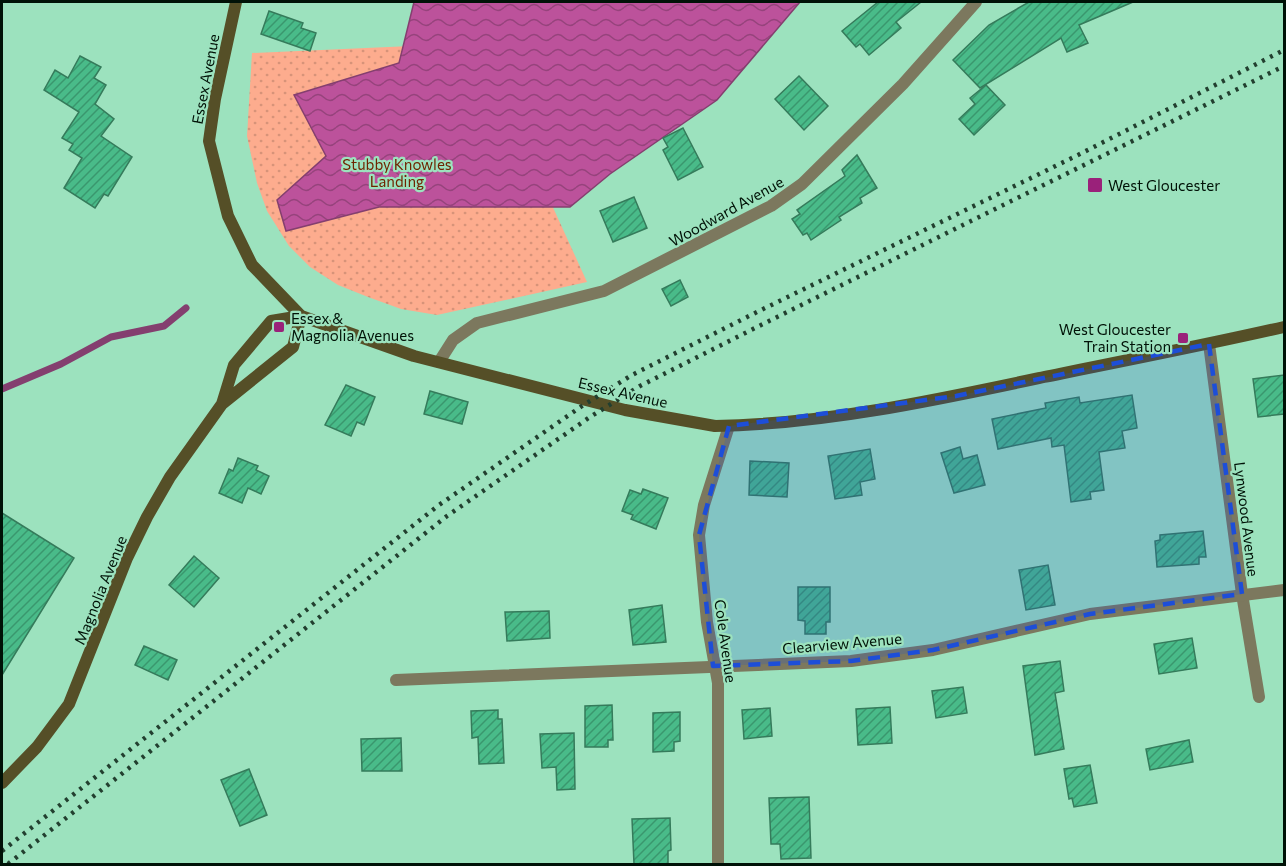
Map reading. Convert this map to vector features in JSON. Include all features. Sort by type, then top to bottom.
[{"type":"street","name":"Essex Avenue","points":[[236,2],[214,99],[209,141],[228,216],[252,265],[301,316],[359,337],[440,362],[625,410],[715,426],[729,426],[796,421],[956,396],[1284,327]]},
{"type":"street","name":"Woodward Avenue","points":[[440,362],[453,340],[477,323],[604,291],[771,206],[802,184],[895,92],[976,2]]},
{"type":"street","name":"Magnolia Avenue","points":[[2,783],[37,747],[69,705],[127,558],[147,517],[190,447],[222,404],[293,347],[301,316],[271,321],[234,365],[222,404]]},
{"type":"street","name":"Lynwood Avenue","points":[[1209,344],[1242,594],[1259,697]]},
{"type":"street","name":"Cole Avenue","points":[[718,864],[718,683],[713,666],[699,535],[704,505],[729,426]]},
{"type":"street","name":"Clearview Avenue","points":[[396,680],[851,661],[933,650],[1090,614],[1284,590]]},
{"type":"highlighted area","points":[[1209,344],[1242,594],[1090,614],[933,650],[851,661],[713,666],[699,535],[729,426],[956,396]]},
{"type":"green space","name":"Stubby Knowles Landing","points":[[478,43],[587,282],[437,315],[401,309],[368,297],[338,285],[310,267],[289,246],[267,211],[257,183],[247,136],[252,53]]},
{"type":"water","points":[[414,2],[800,2],[717,100],[610,174],[570,207],[379,207],[286,231],[277,200],[326,156],[294,95],[399,63]]},
{"type":"building","points":[[878,2],[921,2],[896,22],[901,28],[869,55],[860,44],[856,47],[842,31]]},
{"type":"building","points":[[1029,2],[1133,2],[1079,25],[1088,43],[1067,52],[1061,38],[980,88],[953,60],[989,25]]},
{"type":"building","points":[[269,11],[303,23],[301,28],[316,33],[310,51],[261,34]]},
{"type":"building","points":[[80,56],[101,67],[94,78],[106,85],[95,104],[114,119],[101,136],[132,157],[108,196],[104,194],[95,208],[64,188],[82,158],[69,150],[73,144],[62,138],[79,112],[44,90],[55,70],[68,78]]},
{"type":"building","points":[[799,76],[828,106],[804,130],[775,99]]},
{"type":"building","points":[[986,85],[1005,105],[974,135],[959,119],[975,104],[970,98]]},
{"type":"building","points":[[683,128],[703,167],[678,180],[663,150],[668,147],[663,138]]},
{"type":"building","points":[[857,155],[877,188],[860,198],[862,203],[839,217],[841,220],[811,240],[807,233],[803,235],[792,219],[800,214],[797,210],[845,176],[842,170]]},
{"type":"building","points":[[634,197],[647,228],[613,242],[600,211]]},
{"type":"building","points":[[680,280],[688,297],[671,306],[662,289]]},
{"type":"building","points":[[1284,375],[1284,414],[1258,417],[1253,379]]},
{"type":"building","points":[[346,385],[375,397],[364,425],[357,422],[351,436],[325,425]]},
{"type":"building","points":[[430,391],[468,402],[462,424],[424,414]]},
{"type":"building","points":[[1132,395],[1137,428],[1122,431],[1125,448],[1099,452],[1104,490],[1090,492],[1091,499],[1071,502],[1064,445],[1052,447],[1051,438],[998,449],[992,419],[1046,408],[1045,403],[1079,397],[1080,403]]},
{"type":"building","points":[[960,447],[963,459],[977,455],[985,485],[954,493],[941,453]]},
{"type":"building","points":[[870,449],[875,479],[860,482],[862,495],[835,499],[828,456]]},
{"type":"building","points":[[238,458],[258,466],[256,470],[269,476],[261,494],[248,488],[242,503],[219,493],[229,469],[233,471]]},
{"type":"building","points":[[750,461],[789,463],[787,497],[749,495]]},
{"type":"building","points":[[643,489],[668,498],[656,529],[631,519],[633,515],[622,511],[630,490],[641,494]]},
{"type":"building","points":[[2,513],[74,558],[2,675]]},
{"type":"building","points":[[1203,531],[1206,557],[1199,557],[1199,564],[1157,567],[1155,541],[1160,540],[1160,535]]},
{"type":"building","points":[[194,556],[219,578],[194,607],[169,585]]},
{"type":"building","points":[[1048,565],[1055,605],[1026,610],[1019,570]]},
{"type":"building","points":[[798,587],[830,587],[830,622],[826,622],[826,634],[805,634],[805,621],[798,620]]},
{"type":"building","points":[[662,605],[666,642],[633,645],[629,610]]},
{"type":"building","points":[[549,611],[550,638],[507,641],[505,612]]},
{"type":"building","points":[[1192,638],[1197,668],[1159,674],[1154,644]]},
{"type":"building","points":[[144,646],[177,660],[168,680],[135,665]]},
{"type":"building","points":[[1060,661],[1064,691],[1055,693],[1064,749],[1035,755],[1023,666]]},
{"type":"building","points":[[963,687],[967,713],[936,718],[932,691]]},
{"type":"building","points":[[612,705],[613,740],[608,740],[608,747],[585,747],[585,706]]},
{"type":"building","points":[[890,707],[892,743],[858,745],[856,709]]},
{"type":"building","points":[[770,708],[772,736],[744,739],[742,710]]},
{"type":"building","points":[[498,710],[498,719],[502,719],[504,763],[479,764],[478,737],[472,738],[471,711]]},
{"type":"building","points":[[680,712],[680,741],[674,742],[674,751],[653,752],[653,713]]},
{"type":"building","points":[[574,733],[575,789],[557,790],[556,767],[542,768],[540,734]]},
{"type":"building","points":[[401,738],[402,771],[362,771],[361,739]]},
{"type":"building","points":[[1189,740],[1193,762],[1150,770],[1146,749]]},
{"type":"building","points":[[1090,765],[1097,803],[1074,807],[1072,798],[1069,799],[1064,769]]},
{"type":"building","points":[[249,769],[267,815],[240,826],[221,780]]},
{"type":"building","points":[[809,797],[811,858],[781,859],[780,844],[771,844],[769,798]]},
{"type":"building","points":[[670,818],[671,850],[668,851],[668,864],[634,864],[632,819]]},
{"type":"waterway","points":[[2,389],[61,364],[111,337],[164,326],[186,308]]},
{"type":"railway","points":[[2,851],[439,505],[582,406],[632,375],[1078,155],[1284,50]]},
{"type":"railway","points":[[8,864],[447,516],[590,417],[640,386],[1284,66]]},
{"type":"place","name":"West Gloucester","points":[[1095,185]]},
{"type":"place","name":"Essex & Magnolia Avenues","points":[[279,327]]},
{"type":"place","name":"West Gloucester Train Station","points":[[1183,338]]}]
